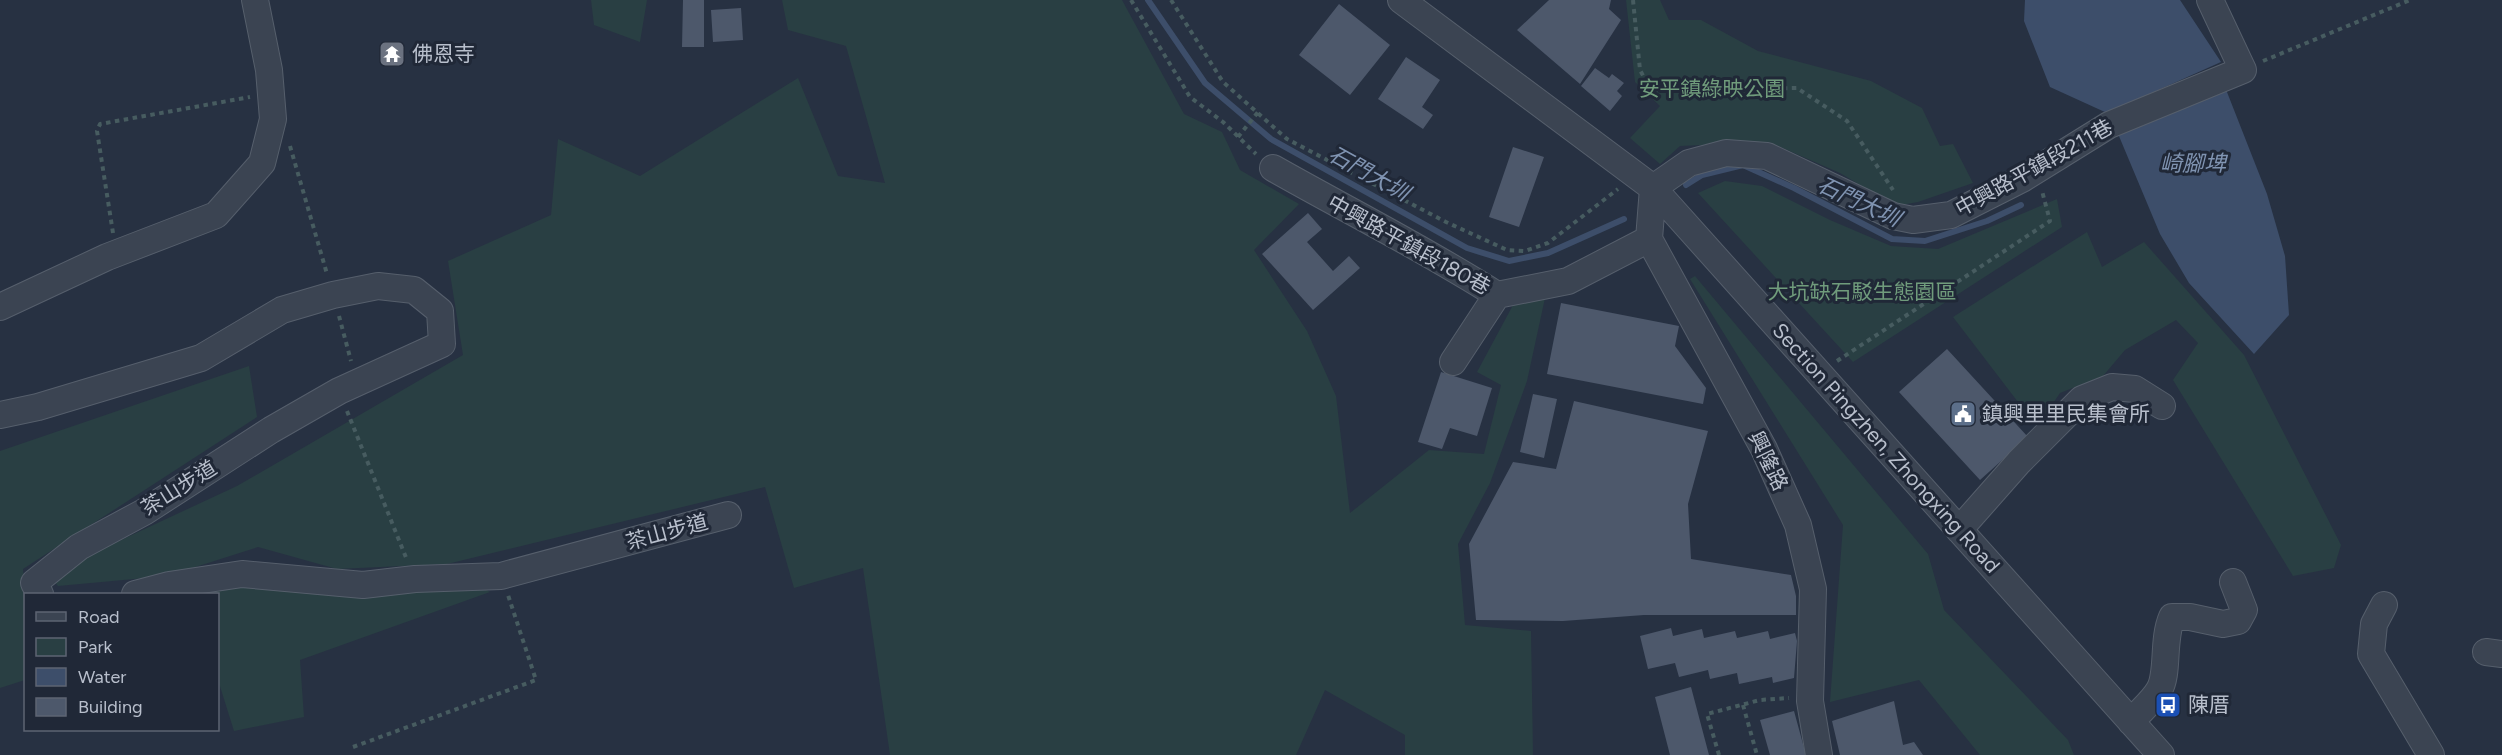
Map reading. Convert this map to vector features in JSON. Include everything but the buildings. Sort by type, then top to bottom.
[{"type":"street","points":[[0,307],[117,253],[216,215],[262,163],[273,119],[269,70],[255,0]]},
{"type":"street","name":"Section Pingzhen, Zhongxing Road","points":[[1401,0],[1644,181],[2161,755]]},
{"type":"street","points":[[2210,0],[2243,70]]},
{"type":"street","name":"中興路平鎮段211巷","points":[[1644,181],[1689,163],[1726,153],[1767,156],[1893,216],[1913,220],[1951,215],[2036,170],[2109,125],[2243,70]]},
{"type":"street","name":"中興路平鎮段180巷","points":[[1273,168],[1449,265],[1497,296],[1568,280],[1649,239]]},
{"type":"street","points":[[1644,181],[1649,239]]},
{"type":"street","name":"興隆路","points":[[1649,239],[1764,448],[1798,525],[1813,589],[1810,700],[1819,755]]},
{"type":"street","name":"茶山步道","points":[[0,415],[38,407],[201,358],[282,310],[333,295],[378,286],[414,290],[440,310],[442,344],[339,391],[271,430],[144,512],[79,547],[34,583],[39,593]]},
{"type":"street","points":[[1453,362],[1497,296]]},
{"type":"street","points":[[1959,530],[2019,462],[2082,399],[2112,387],[2135,389],[2162,406]]},
{"type":"street","name":"茶山步道","points":[[139,593],[169,585],[242,574],[363,585],[415,579],[501,576],[728,515]]},
{"type":"street","points":[[2131,722],[2160,689],[2164,666],[2164,645],[2172,617],[2190,617],[2223,624],[2238,621],[2244,610],[2233,582]]},
{"type":"street","points":[[2384,605],[2374,624],[2371,654],[2431,755]]},
{"type":"path","points":[[1131,0],[1190,97],[1223,122],[1273,168]]},
{"type":"path","points":[[1171,0],[1223,82],[1287,138],[1446,222],[1507,250],[1525,251],[1548,243],[1583,217],[1644,181]]},
{"type":"path","points":[[1633,0],[1640,70],[1651,90],[1797,88],[1847,121],[1894,190]]},
{"type":"path","points":[[2243,70],[2410,0]]},
{"type":"path","points":[[117,253],[97,131],[100,124],[271,93]]},
{"type":"path","points":[[1238,137],[1258,112]]},
{"type":"path","points":[[287,135],[322,257]]},
{"type":"path","points":[[1818,373],[2050,221],[2036,170]]},
{"type":"path","points":[[333,295],[353,367]]},
{"type":"path","points":[[339,391],[415,579]]},
{"type":"path","points":[[353,747],[536,680],[501,576]]},
{"type":"path","points":[[1719,755],[1707,714],[1760,700]]},
{"type":"path","points":[[1743,705],[1757,755]]},
{"type":"green space","points":[[591,0],[647,0],[640,42],[594,25]]},
{"type":"green space","points":[[782,0],[1122,0],[1184,114],[1222,132],[1240,170],[1299,204],[1254,250],[1307,331],[1336,396],[1350,513],[1429,450],[1484,454],[1501,385],[1477,372],[1513,305],[1545,298],[1527,381],[1490,483],[1458,544],[1465,625],[1531,631],[1533,755],[1405,755],[1405,735],[1325,690],[1296,755],[890,755],[863,568],[794,588],[765,487],[447,564],[337,569],[258,547],[167,576],[58,586],[48,574],[237,486],[463,355],[448,261],[551,215],[558,139],[640,176],[798,78],[838,176],[885,183],[846,46],[788,30]]},
{"type":"green space","name":"安平鎮綠映公園","points":[[1626,0],[1660,0],[1669,20],[1701,20],[1758,51],[1871,81],[1922,108],[1940,146],[1953,144],[1973,183],[1918,202],[1895,206],[1840,173],[1769,142],[1680,146],[1660,164],[1630,138],[1660,106],[1635,82]]},
{"type":"green space","name":"大坑缺石駁生態園區","points":[[1725,181],[1762,186],[1830,220],[1891,246],[1938,249],[2057,199],[2062,227],[1853,362],[1698,193]]},
{"type":"green space","points":[[2087,232],[2102,267],[2144,242],[2244,355],[2341,545],[2334,568],[2293,576],[2173,380],[2198,343],[2176,320],[2125,350],[2103,376],[2060,393],[2037,427],[1953,317]]},
{"type":"green space","points":[[1695,276],[1928,554],[1944,610],[2068,740],[2074,755],[1980,755],[1919,680],[1830,702],[1843,525],[1690,279]]},
{"type":"green space","points":[[249,366],[257,417],[23,569],[24,680],[0,688],[0,451]]},
{"type":"green space","points":[[252,582],[476,584],[490,592],[300,660],[304,717],[234,731],[219,683],[219,593],[192,593]]},
{"type":"water","name":"崎腳埤","points":[[2025,0],[2180,0],[2221,62],[2107,113],[2050,87],[2024,21]]},
{"type":"water","name":"崎腳埤","points":[[2225,87],[2267,194],[2285,256],[2289,315],[2254,354],[2189,283],[2160,234],[2116,129]]},
{"type":"waterway","name":"石門大圳","points":[[1148,0],[1205,83],[1271,139],[1467,248],[1509,261],[1548,253],[1624,219]]},
{"type":"waterway","name":"石門大圳","points":[[1686,185],[1702,175],[1743,165],[1794,188],[1892,239],[1925,241],[1987,221],[2021,205]]},
{"type":"place","name":"佛恩寺","points":[[392,54]]},
{"type":"place","name":"鎮興里里民集會所","points":[[1963,414]]},
{"type":"place","name":"陳厝","points":[[2168,705]]}]
